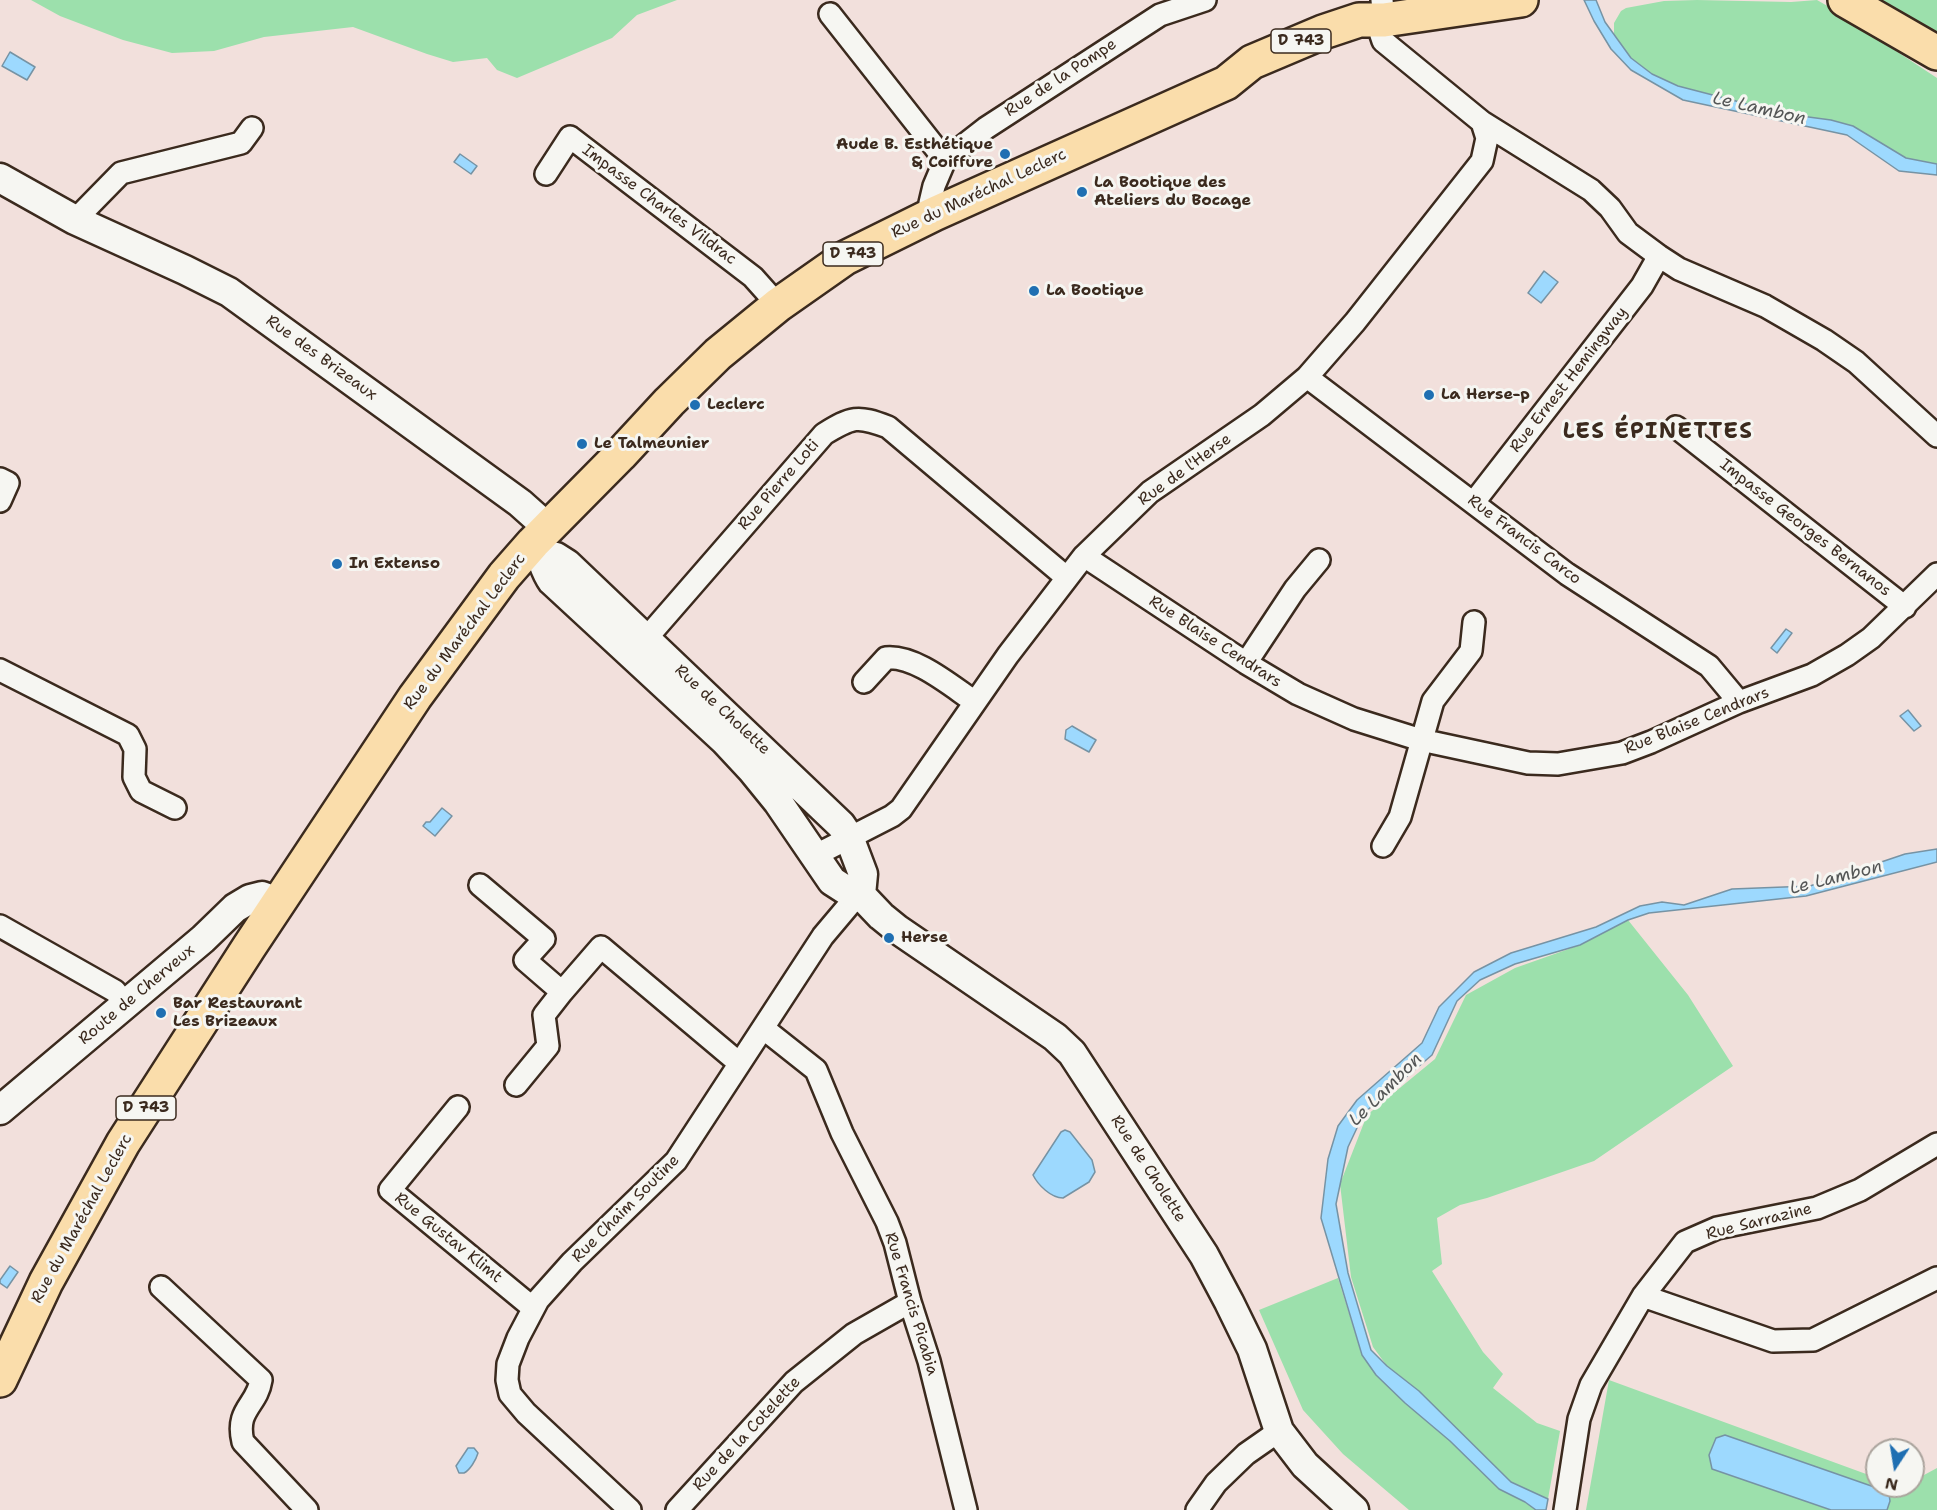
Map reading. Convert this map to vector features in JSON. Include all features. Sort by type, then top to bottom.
[{"type":"main road","name":"Rue du Maréchal Leclerc","points":[[0,1380],[46,1282],[117,1153],[249,947],[415,697],[504,576],[541,541],[669,402],[718,354],[777,305],[845,258],[934,214],[1226,83],[1252,62],[1383,10],[1521,0]]},
{"type":"main road","points":[[1858,4],[1937,53]]},
{"type":"street","name":"Rue de la Pompe","points":[[945,160],[1011,111],[1132,32],[1160,15],[1205,0]]},
{"type":"street","points":[[1383,10],[1381,35],[1383,41],[1482,122],[1591,190],[1606,203],[1628,233],[1659,256],[1689,273],[1765,306],[1842,351],[1937,436]]},
{"type":"street","points":[[830,14],[945,160],[934,186],[930,203],[934,214]]},
{"type":"street","name":"Rue de l'Herse","points":[[814,856],[892,816],[901,809],[975,702],[1083,556],[1150,492],[1262,415],[1307,377],[1355,322],[1482,161],[1487,148],[1487,138],[1482,122]]},
{"type":"street","points":[[75,220],[122,173],[242,143],[252,128]]},
{"type":"street","name":"Impasse Charles Vildrac","points":[[546,174],[570,137],[753,277],[777,305]]},
{"type":"street","name":"Rue des Brizeaux","points":[[0,178],[75,220],[229,292],[520,503],[541,541]]},
{"type":"street","name":"Rue Ernest Hemingway","points":[[1474,502],[1642,286],[1659,256]]},
{"type":"street","name":"Rue Francis Carco","points":[[1307,377],[1566,573],[1709,666],[1738,702]]},
{"type":"street","name":"Rue Pierre Loti","points":[[638,646],[658,626],[824,434],[848,420],[866,419],[888,427],[1066,577]]},
{"type":"street","name":"Impasse Georges Bernanos","points":[[1676,427],[1905,607]]},
{"type":"street","points":[[0,479],[8,483],[0,501]]},
{"type":"street","name":"Rue de Cholette","points":[[541,541],[556,557],[567,564],[638,646],[752,770],[778,802],[832,881],[846,890],[861,895],[897,929],[1055,1037],[1072,1053],[1204,1255],[1252,1349],[1279,1431],[1305,1465],[1353,1510]]},
{"type":"street","name":"Rue Blaise Cendrars","points":[[1083,556],[1246,663],[1298,694],[1354,719],[1421,740],[1528,763],[1558,764],[1622,753],[1738,702],[1812,675],[1871,638],[1937,574]]},
{"type":"street","points":[[1246,663],[1295,589],[1319,560]]},
{"type":"street","points":[[1383,846],[1400,817],[1433,701],[1471,651],[1474,622]]},
{"type":"street","name":"Rue de Cholette","points":[[638,646],[841,825],[849,837],[864,874],[861,895]]},
{"type":"street","points":[[864,682],[886,658],[898,657],[913,662],[975,702]]},
{"type":"street","points":[[0,670],[128,735],[135,749],[134,777],[141,791],[175,808]]},
{"type":"street","points":[[480,885],[544,939],[525,960],[562,992]]},
{"type":"street","name":"Rue Chaim Soutine","points":[[630,1510],[526,1413],[510,1394],[507,1380],[508,1365],[518,1338],[533,1308],[572,1262],[676,1161],[823,936],[850,904],[861,895]]},
{"type":"street","name":"Route de Cherveux","points":[[0,1110],[126,1005],[236,908],[262,896],[279,902]]},
{"type":"street","points":[[0,926],[115,991],[126,1005]]},
{"type":"street","points":[[203,939],[236,938],[249,947]]},
{"type":"street","points":[[516,1085],[548,1046],[544,1015],[600,947],[739,1063]]},
{"type":"street","name":"Rue Francis Picabia","points":[[763,1028],[816,1070],[842,1133],[887,1222],[929,1361],[966,1510]]},
{"type":"street","name":"Rue Gustav Klimt","points":[[458,1107],[390,1190],[533,1308]]},
{"type":"street","name":"Rue Sarrazine","points":[[1565,1510],[1579,1419],[1591,1385],[1643,1296],[1685,1242],[1717,1228],[1817,1208],[1860,1190],[1937,1144]]},
{"type":"street","points":[[1643,1296],[1773,1341],[1813,1340],[1937,1278]]},
{"type":"street","points":[[161,1287],[261,1380],[260,1389],[246,1407],[242,1420],[240,1431],[243,1442],[307,1510]]},
{"type":"street","name":"Rue de la Cotelette","points":[[677,1510],[794,1382],[854,1334],[910,1302]]},
{"type":"street","points":[[1197,1510],[1216,1483],[1246,1454],[1279,1431]]},
{"type":"green space","points":[[31,0],[677,0],[637,15],[612,38],[517,78],[497,70],[487,58],[453,62],[353,27],[264,37],[214,51],[172,53],[123,40],[60,16]]},
{"type":"green space","points":[[1817,0],[1871,31],[1893,49],[1937,78],[1937,164],[1906,158],[1853,126],[1831,120],[1786,114],[1678,86],[1652,74],[1631,58],[1614,34],[1614,23],[1621,11],[1626,8],[1664,1],[1791,2]]},
{"type":"green space","points":[[1883,0],[1937,0],[1937,39],[1899,15]]},
{"type":"green space","points":[[1628,920],[1688,995],[1733,1066],[1594,1161],[1460,1205],[1437,1218],[1442,1264],[1432,1271],[1483,1352],[1503,1374],[1493,1388],[1537,1423],[1560,1431],[1548,1499],[1511,1482],[1419,1391],[1387,1366],[1373,1347],[1351,1277],[1340,1184],[1367,1115],[1435,1059],[1466,995],[1515,968],[1580,945]]},
{"type":"green space","points":[[1338,1278],[1362,1355],[1405,1403],[1525,1502],[1538,1510],[1409,1510],[1343,1454],[1303,1410],[1259,1310]]},
{"type":"green space","points":[[1609,1380],[1865,1474],[1865,1498],[1925,1498],[1925,1474],[1937,1468],[1937,1510],[1586,1510]]},
{"type":"water","name":"Le Lambon","points":[[1584,0],[1596,0],[1605,22],[1631,58],[1652,74],[1678,86],[1786,114],[1831,120],[1853,126],[1906,158],[1937,164],[1937,175],[1899,171],[1847,135],[1683,100],[1631,70],[1611,49]]},
{"type":"water","points":[[10,52],[35,67],[27,80],[2,66]]},
{"type":"water","points":[[460,154],[477,166],[471,174],[454,162]]},
{"type":"water","points":[[1544,271],[1558,282],[1541,303],[1528,293]]},
{"type":"water","points":[[1786,629],[1792,633],[1777,653],[1771,648]]},
{"type":"water","points":[[1908,710],[1921,726],[1914,731],[1900,716]]},
{"type":"water","points":[[1072,726],[1096,740],[1089,752],[1065,739],[1066,730]]},
{"type":"water","points":[[442,808],[452,816],[435,836],[423,826],[426,822],[430,822]]},
{"type":"water","name":"Le Lambon","points":[[1937,849],[1937,862],[1806,896],[1649,913],[1628,920],[1580,945],[1515,964],[1480,980],[1457,1001],[1432,1055],[1364,1113],[1348,1147],[1336,1204],[1348,1273],[1371,1350],[1419,1391],[1511,1482],[1548,1499],[1546,1510],[1536,1510],[1499,1489],[1450,1441],[1376,1375],[1362,1355],[1321,1218],[1328,1159],[1338,1126],[1357,1100],[1422,1043],[1439,1007],[1474,972],[1511,953],[1596,927],[1640,906],[1662,902],[1684,905],[1732,889],[1810,886],[1905,854]]},
{"type":"water","points":[[1065,1130],[1070,1132],[1092,1160],[1095,1172],[1089,1182],[1063,1198],[1054,1196],[1045,1190],[1033,1175],[1061,1132]]},
{"type":"water","points":[[10,1266],[18,1272],[7,1288],[0,1283],[0,1280]]},
{"type":"water","points":[[1725,1435],[1865,1484],[1865,1498],[1890,1498],[1887,1510],[1831,1510],[1712,1469],[1709,1455],[1716,1438]]},
{"type":"water","points":[[468,1448],[474,1448],[478,1453],[477,1456],[468,1470],[459,1473],[456,1466]]},
{"type":"place","name":"Aude B. Esthétique & Coiffure","points":[[1005,154]]},
{"type":"place","name":"La Bootique des Ateliers du Bocage","points":[[1082,192]]},
{"type":"place","name":"La Bootique","points":[[1034,291]]},
{"type":"place","name":"La Herse-p","points":[[1429,395]]},
{"type":"place","name":"Leclerc","points":[[695,405]]},
{"type":"place","name":"Le Talmeunier","points":[[582,444]]},
{"type":"place","name":"In Extenso","points":[[337,564]]},
{"type":"place","name":"Herse","points":[[889,938]]},
{"type":"place","name":"Bar Restaurant Les Brizeaux","points":[[161,1013]]},
{"type":"district","name":"LES ÉPINETTES","points":[[1658,432]]}]
